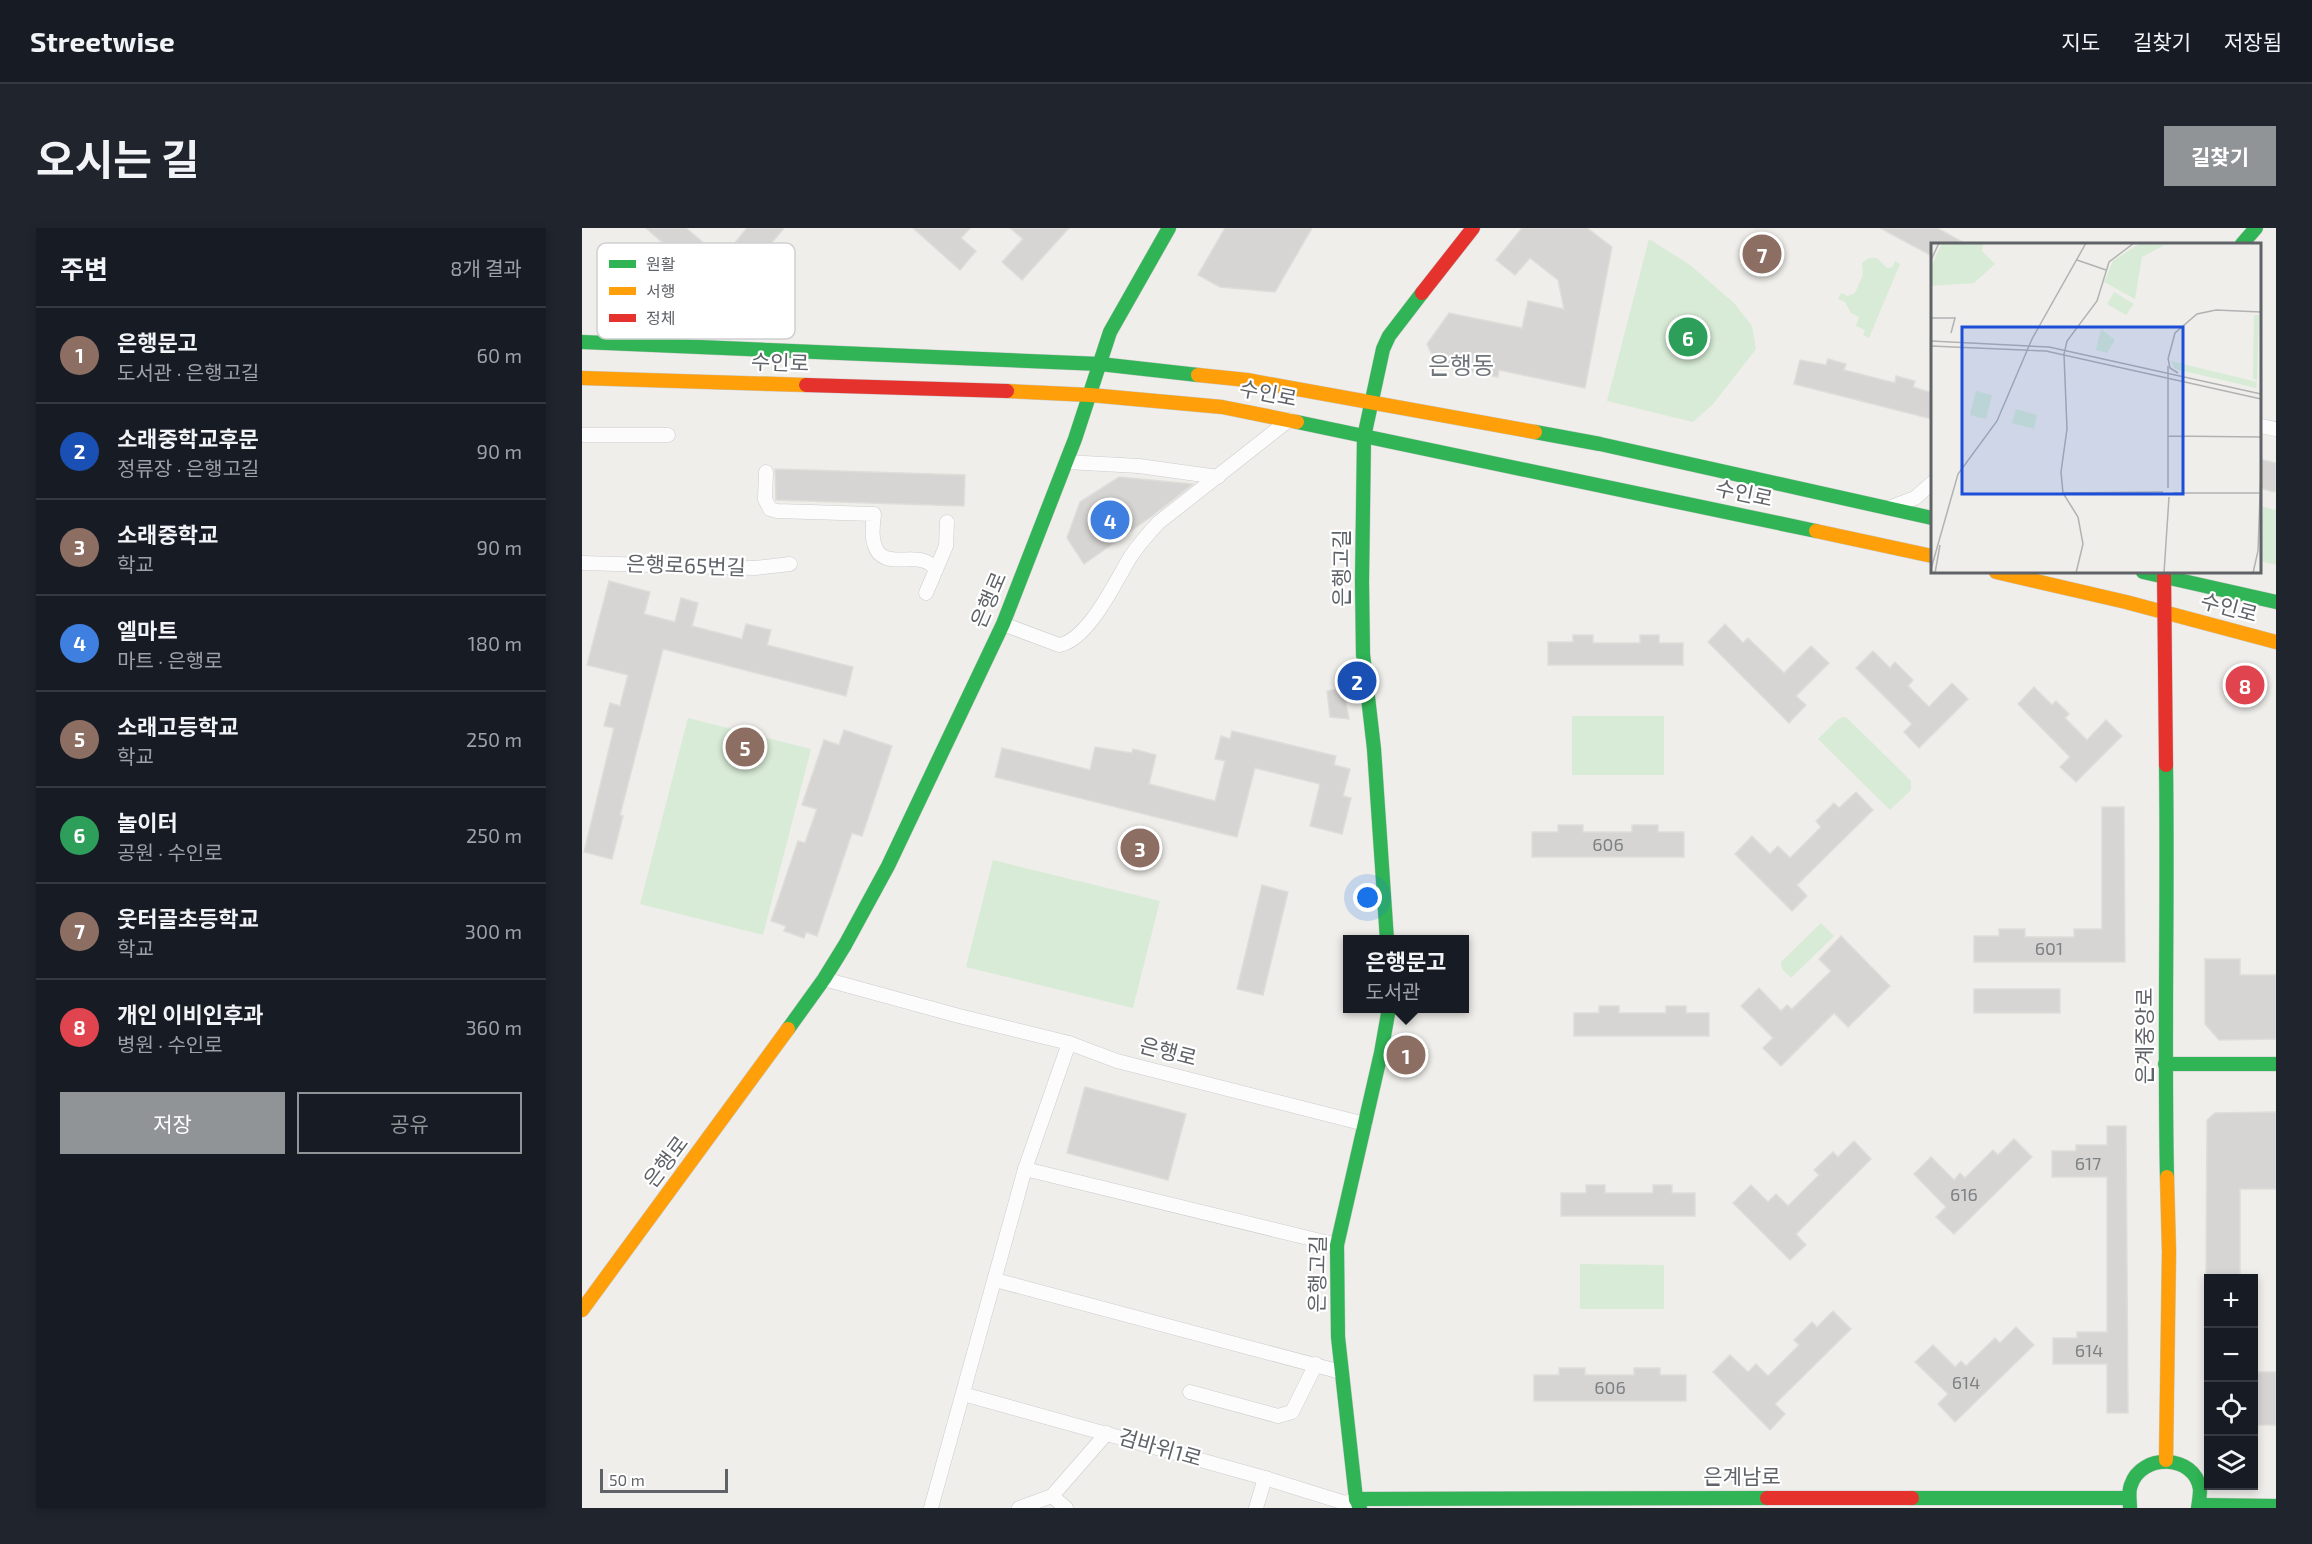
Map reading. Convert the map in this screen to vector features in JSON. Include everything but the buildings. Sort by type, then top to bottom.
[{"type":"street","name":"은행로","points":[[582,1310],[824,979],[888,866],[1003,624],[1066,462],[1116,318],[1169,228]]},
{"type":"street","name":"은행고길","points":[[1387,935],[1374,749],[1363,654],[1364,436],[1383,349],[1389,336],[1473,228]]},
{"type":"street","points":[[2243,243],[2256,228]]},
{"type":"street","name":"수인로","points":[[582,342],[1100,364],[1247,380],[1600,444],[1931,518]]},
{"type":"street","name":"수인로","points":[[582,378],[1090,395],[1222,407],[1931,556]]},
{"type":"street","points":[[1003,624],[1059,645],[1068,644],[1104,605],[1142,540],[1158,523],[1290,420]]},
{"type":"street","points":[[2261,426],[2276,429]]},
{"type":"street","points":[[582,435],[668,435]]},
{"type":"street","points":[[1066,462],[1139,466],[1218,477]]},
{"type":"street","points":[[766,472],[765,499],[770,509],[874,514],[873,541],[875,549],[882,556],[893,560],[922,560],[936,569]]},
{"type":"street","points":[[1888,508],[1915,498],[1931,484]]},
{"type":"street","points":[[926,592],[946,546],[947,522]]},
{"type":"street","name":"은행로65번길","points":[[582,563],[755,568],[790,564]]},
{"type":"street","name":"수인로","points":[[2000,573],[2166,612],[2276,642]]},
{"type":"street","name":"수인로","points":[[2164,574],[2276,602]]},
{"type":"street","name":"은계중앙로","points":[[2164,574],[2168,922],[2165,1064],[2169,1252],[2166,1460]]},
{"type":"street","points":[[2223,575],[2235,580],[2254,597]]},
{"type":"street","name":"은행로","points":[[824,979],[1069,1043],[1117,1061],[1365,1124]]},
{"type":"street","name":"은행고길","points":[[1358,1503],[1341,1372],[1337,1245],[1388,1013]]},
{"type":"street","points":[[931,1508],[1025,1169],[1069,1043]]},
{"type":"street","points":[[2165,1064],[2276,1064]]},
{"type":"street","points":[[1025,1169],[1337,1245]]},
{"type":"street","points":[[995,1280],[1341,1372]]},
{"type":"street","points":[[1190,1392],[1278,1416],[1292,1412],[1317,1365]]},
{"type":"street","name":"검바위1로","points":[[963,1394],[1265,1478],[1345,1503],[1358,1503]]},
{"type":"street","points":[[1019,1508],[1052,1496],[1107,1433]]},
{"type":"street","points":[[2129,1503],[2129,1486],[2134,1475],[2154,1461],[2166,1460],[2186,1467],[2193,1475],[2200,1495],[2199,1507],[2276,1506]]},
{"type":"street","points":[[1256,1508],[1265,1478]]},
{"type":"street","points":[[1052,1496],[1066,1508]]},
{"type":"street","name":"은계남로","points":[[1358,1503],[2129,1503]]},
{"type":"green space","points":[[1649,239],[1690,265],[1734,303],[1752,326],[1756,349],[1713,404],[1693,422],[1607,401]]},
{"type":"green space","points":[[1869,258],[1877,258],[1887,268],[1892,267],[1895,261],[1900,264],[1869,338],[1863,335],[1865,330],[1856,326],[1859,317],[1851,313],[1845,302],[1838,299],[1841,293],[1848,296],[1855,293],[1863,275],[1862,263]]},
{"type":"green space","points":[[2261,506],[2276,510],[2276,565],[2261,561]]},
{"type":"green space","points":[[1572,716],[1664,716],[1664,775],[1572,775]]},
{"type":"green space","points":[[688,718],[811,749],[763,935],[640,904]]},
{"type":"green space","points":[[1847,718],[1911,781],[1911,790],[1890,810],[1818,739],[1838,719]]},
{"type":"green space","points":[[993,860],[1160,901],[1133,1008],[966,967]]},
{"type":"green space","points":[[1821,923],[1834,936],[1791,978],[1782,969],[1781,962]]},
{"type":"green space","points":[[1580,1264],[1664,1265],[1664,1309],[1580,1309]]},
{"type":"traffic: fast","points":[[788,1029],[845,945],[888,866],[1003,624],[1075,439],[1110,332],[1169,228]]},
{"type":"traffic: fast","points":[[2243,243],[2256,228]]},
{"type":"traffic: fast","points":[[1387,935],[1374,749],[1363,654],[1364,437],[1383,349],[1389,336],[1422,293]]},
{"type":"traffic: fast","points":[[582,342],[1100,364],[1198,375]]},
{"type":"traffic: fast","points":[[1297,422],[1816,531]]},
{"type":"traffic: fast","points":[[1535,432],[1600,444],[1931,518]]},
{"type":"traffic: fast","points":[[2147,573],[2276,602]]},
{"type":"traffic: fast","points":[[2166,765],[2167,1177]]},
{"type":"traffic: fast","points":[[1360,1508],[1356,1499],[1338,1337],[1337,1245],[1388,1013]]},
{"type":"traffic: fast","points":[[2165,1064],[2276,1064]]},
{"type":"traffic: fast","points":[[2130,1508],[2130,1487],[2137,1475],[2145,1467],[2167,1462],[2189,1469],[2196,1477],[2200,1489],[2198,1508]]},
{"type":"traffic: fast","points":[[1356,1499],[1767,1498]]},
{"type":"traffic: fast","points":[[1912,1498],[2128,1498]]},
{"type":"traffic: fast","points":[[2199,1505],[2276,1506]]},
{"type":"traffic: slow","points":[[1198,375],[1247,380],[1535,432]]},
{"type":"traffic: slow","points":[[582,378],[806,385]]},
{"type":"traffic: slow","points":[[1007,391],[1090,395],[1222,407],[1297,422]]},
{"type":"traffic: slow","points":[[1816,531],[1931,556]]},
{"type":"traffic: slow","points":[[2000,573],[2126,602],[2276,642]]},
{"type":"traffic: slow","points":[[582,1310],[788,1029]]},
{"type":"traffic: slow","points":[[2166,1460],[2169,1252],[2167,1177]]},
{"type":"traffic: jam","points":[[1422,293],[1473,228]]},
{"type":"traffic: jam","points":[[806,385],[1007,391]]},
{"type":"traffic: jam","points":[[2164,573],[2166,765]]},
{"type":"traffic: jam","points":[[1767,1498],[1912,1498]]},
{"type":"place","name":"웃터골초등학교","points":[[1762,254]]},
{"type":"place","name":"놀이터","points":[[1688,337]]},
{"type":"place","name":"엘마트","points":[[1110,520]]},
{"type":"place","name":"소래중학교후문","points":[[1357,681]]},
{"type":"place","name":"개인 이비인후과","points":[[2245,685]]},
{"type":"place","name":"소래고등학교","points":[[745,747]]},
{"type":"place","name":"소래중학교","points":[[1140,848]]},
{"type":"place","name":"은행문고","points":[[1406,1055]]},
{"type":"district","name":"은행동","points":[[1461,366]]}]
